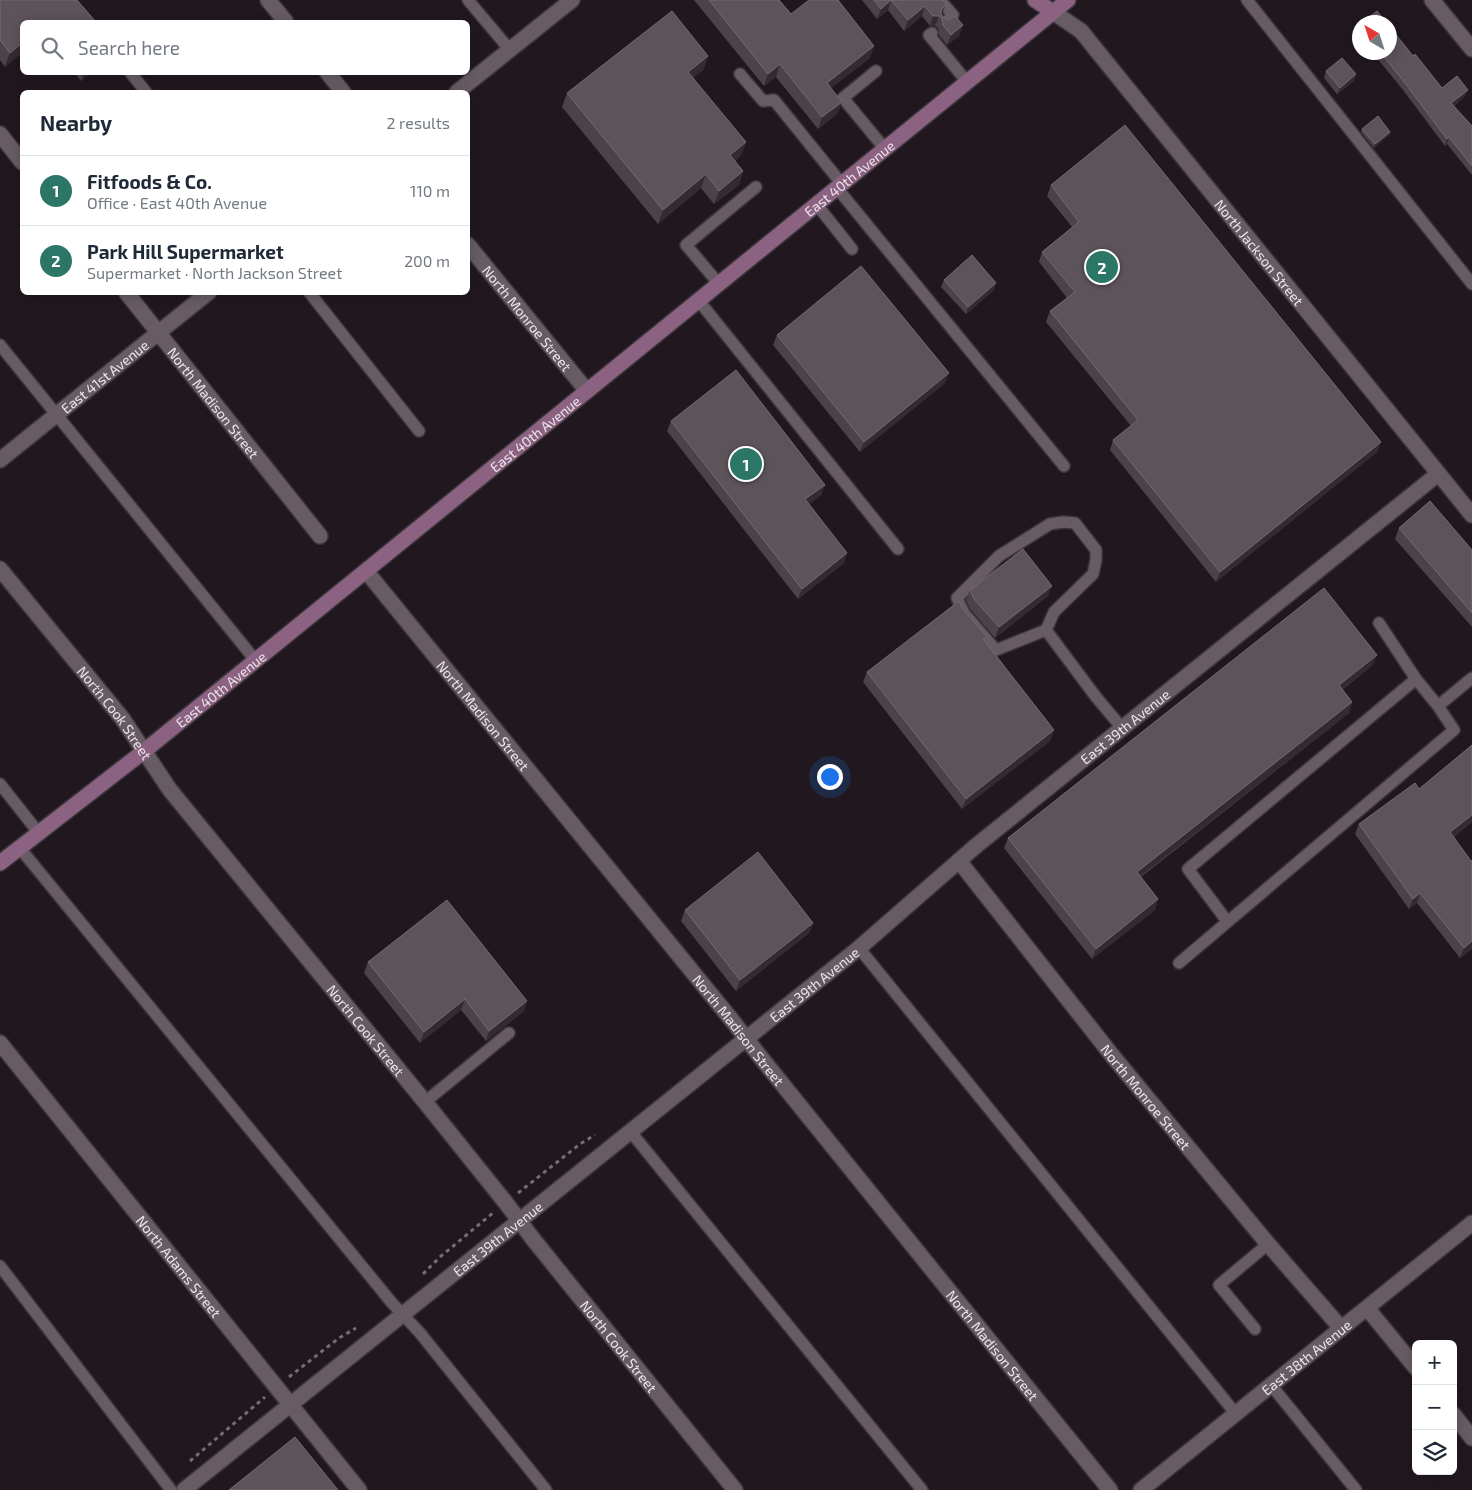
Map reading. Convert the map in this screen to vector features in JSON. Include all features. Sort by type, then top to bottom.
[{"type":"street","points":[[268,0],[284,20]]},
{"type":"street","points":[[460,90],[572,0]]},
{"type":"street","name":"North Jackson Street","points":[[1035,0],[1081,31],[1472,515]]},
{"type":"street","name":"East 40th Avenue","points":[[0,863],[144,752],[1068,0]]},
{"type":"street","points":[[1432,0],[1472,49]]},
{"type":"street","points":[[329,75],[341,90]]},
{"type":"street","points":[[0,134],[20,159]]},
{"type":"street","name":"North Monroe Street","points":[[470,247],[587,391]]},
{"type":"street","name":"North Madison Street","points":[[128,295],[320,536]]},
{"type":"street","name":"East 41st Avenue","points":[[0,460],[205,295]]},
{"type":"street","name":"East 39th Avenue","points":[[184,1490],[859,948],[959,861],[1438,474]]},
{"type":"street","name":"North Cook Street","points":[[0,569],[122,718],[170,790],[425,1102],[735,1490]]},
{"type":"street","name":"North Madison Street","points":[[366,571],[1110,1490]]},
{"type":"street","name":"North Monroe Street","points":[[959,861],[1111,1054],[1268,1244],[1341,1328]]},
{"type":"street","name":"North Adams Street","points":[[0,1043],[359,1490]]},
{"type":"street","name":"East 38th Avenue","points":[[1150,1487],[1271,1385],[1472,1223]]},
{"type":"street","points":[[1367,1308],[1412,1363]]},
{"type":"street","points":[[1457,1419],[1472,1438]]},
{"type":"lane","points":[[468,0],[510,50]]},
{"type":"lane","points":[[940,0],[953,15],[944,23]]},
{"type":"lane","points":[[1247,0],[1472,284]]},
{"type":"lane","points":[[932,33],[929,35],[967,82]]},
{"type":"lane","points":[[876,71],[843,98],[885,149]]},
{"type":"lane","points":[[740,74],[762,101],[774,100],[839,186],[1064,466]]},
{"type":"lane","points":[[132,75],[144,90]]},
{"type":"lane","points":[[719,284],[686,245],[756,187]]},
{"type":"lane","points":[[817,205],[852,249]]},
{"type":"lane","points":[[311,295],[419,431]]},
{"type":"lane","points":[[699,301],[898,549]]},
{"type":"lane","points":[[0,345],[256,661]]},
{"type":"lane","points":[[1075,523],[1096,550],[1096,560],[1092,574],[1054,612],[1046,630],[996,650],[964,613],[957,598],[999,556],[1050,524],[1075,523]]},
{"type":"lane","points":[[1179,963],[1454,730],[1438,706],[1416,679],[1379,623]]},
{"type":"lane","points":[[1046,630],[1123,728]]},
{"type":"lane","points":[[1438,706],[1472,678]]},
{"type":"lane","points":[[1227,921],[1188,869],[1416,679]]},
{"type":"lane","points":[[0,784],[38,832]]},
{"type":"lane","points":[[19,847],[420,1333],[546,1490]]},
{"type":"lane","points":[[859,948],[1236,1414]]},
{"type":"lane","points":[[425,1102],[509,1033]]},
{"type":"lane","points":[[630,1131],[922,1490]]},
{"type":"lane","points":[[1255,1329],[1220,1285],[1268,1244]]},
{"type":"lane","points":[[0,1266],[171,1490]]},
{"type":"lane","points":[[1271,1385],[1356,1490]]},
{"type":"path","points":[[187,1465],[197,1454],[260,1400]]},
{"type":"building","points":[[0,0],[77,0],[94,20],[20,20],[20,45],[10,53],[0,40]]},
{"type":"building","points":[[709,0],[779,0],[791,14],[809,0],[838,0],[874,46],[827,83],[842,102],[822,117],[780,64],[768,74]]},
{"type":"building","points":[[874,0],[891,0],[881,9]]},
{"type":"building","points":[[891,0],[943,0],[946,4],[941,11],[942,17],[949,20],[955,16],[963,25],[951,35],[943,25],[942,18],[933,16],[925,6],[908,20]]},
{"type":"building","points":[[672,11],[708,56],[688,72],[746,142],[730,155],[743,171],[719,191],[706,174],[663,210],[567,93]]},
{"type":"building","points":[[1377,11],[1380,15],[1372,15]]},
{"type":"building","points":[[1397,36],[1413,56],[1415,54],[1442,88],[1457,76],[1468,90],[1451,103],[1472,126],[1472,166],[1449,137],[1447,139],[1386,60],[1397,60]]},
{"type":"building","points":[[1342,58],[1356,74],[1340,88],[1326,71]]},
{"type":"building","points":[[1378,116],[1390,132],[1375,144],[1362,129]]},
{"type":"building","points":[[1125,125],[1381,442],[1220,572],[1113,440],[1138,420],[1050,311],[1075,292],[1042,252],[1079,222],[1051,185]]},
{"type":"building","points":[[972,255],[996,283],[968,307],[944,280]]},
{"type":"building","points":[[861,266],[949,373],[864,442],[777,335]]},
{"type":"building","points":[[736,370],[825,485],[805,499],[847,553],[802,589],[671,421]]},
{"type":"building","points":[[1430,501],[1472,550],[1472,613],[1399,528]]},
{"type":"building","points":[[1023,549],[1052,586],[999,627],[974,599],[970,590]]},
{"type":"building","points":[[1324,588],[1377,655],[1339,685],[1352,702],[1137,872],[1158,899],[1096,949],[1008,838]]},
{"type":"building","points":[[959,601],[962,608],[987,637],[983,639],[1054,730],[966,799],[867,672]]},
{"type":"building","points":[[1472,745],[1472,815],[1450,832],[1472,860],[1472,941],[1464,948],[1420,893],[1413,899],[1359,824],[1415,783],[1419,789]]},
{"type":"building","points":[[758,852],[813,923],[740,980],[685,910]]},
{"type":"building","points":[[447,900],[527,1001],[489,1031],[465,999],[424,1032],[368,962]]},
{"type":"building","points":[[295,1437],[338,1490],[229,1490]]},
{"type":"place","name":"Park Hill Supermarket","points":[[1102,267]]},
{"type":"place","name":"Fitfoods & Co.","points":[[746,464]]}]
